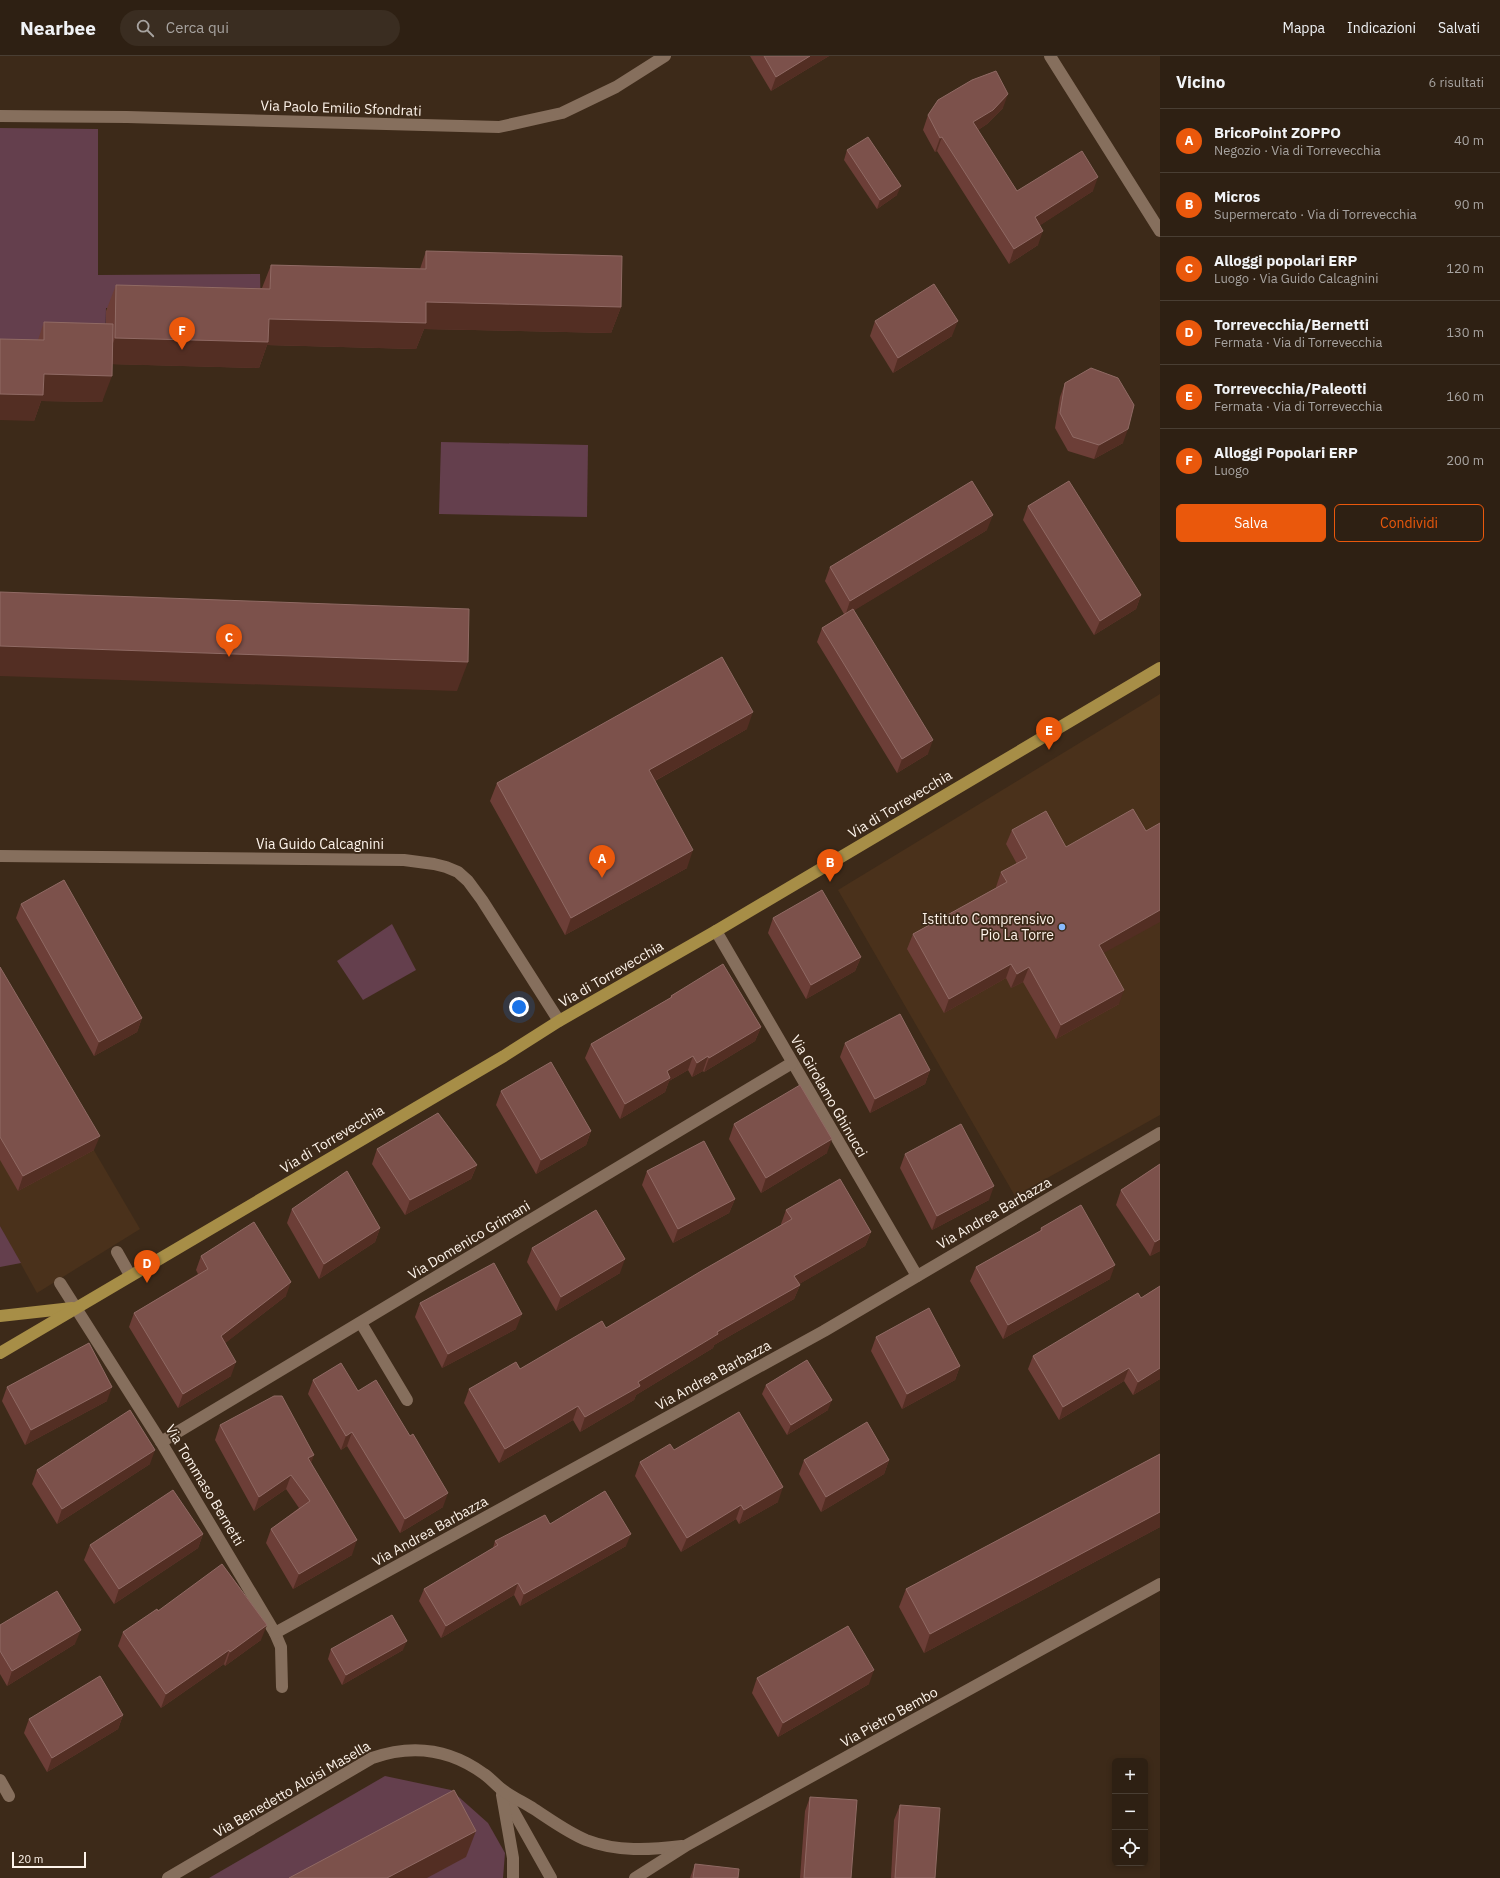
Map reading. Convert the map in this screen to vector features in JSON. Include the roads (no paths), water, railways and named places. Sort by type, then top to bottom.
[{"type":"main road","name":"Via di Torrevecchia","points":[[0,1353],[504,1056],[559,1021],[716,931],[1160,668]]},
{"type":"main road","name":"Via di Torrevecchia","points":[[0,1316],[77,1308]]},
{"type":"street","name":"Via Paolo Emilio Sfondrati","points":[[0,116],[128,117],[499,127],[562,113],[616,87],[665,56]]},
{"type":"street","points":[[1050,56],[1160,231]]},
{"type":"street","name":"Via Guido Calcagnini","points":[[0,856],[404,860],[434,864],[458,872],[476,891],[559,1021]]},
{"type":"street","name":"Via Girolamo Ghinucci","points":[[716,931],[917,1276]]},
{"type":"street","name":"Via Domenico Grimani","points":[[161,1442],[792,1063]]},
{"type":"street","name":"Via Andrea Barbazza","points":[[275,1633],[810,1339],[1160,1133]]},
{"type":"street","points":[[116,1252],[130,1275]]},
{"type":"street","name":"Via Tommaso Bernetti","points":[[60,1283],[161,1442],[275,1633],[281,1647],[282,1687]]},
{"type":"street","points":[[361,1323],[407,1400]]},
{"type":"street","name":"Via Pietro Bembo","points":[[635,1878],[687,1845],[1160,1584]]},
{"type":"street","name":"Via Benedetto Aloisi Masella","points":[[168,1878],[372,1758],[391,1752],[418,1750],[447,1755],[484,1773],[500,1788],[563,1828],[586,1840],[604,1845],[636,1849],[687,1845]]},
{"type":"street","points":[[0,1780],[9,1796]]},
{"type":"street","points":[[500,1788],[513,1858],[513,1878]]},
{"type":"street","name":"Via Benedetto Aloisi Masella","points":[[500,1788],[551,1878]]},
{"type":"place","name":"Alloggi Popolari ERP","points":[[182,350]]},
{"type":"place","name":"Alloggi popolari ERP","points":[[229,657]]},
{"type":"place","name":"Torrevecchia/Paleotti","points":[[1049,750]]},
{"type":"place","name":"BricoPoint ZOPPO","points":[[602,878]]},
{"type":"place","name":"Micros","points":[[830,882]]},
{"type":"place","name":"Istituto Comprensivo Pio La Torre","points":[[1062,927]]},
{"type":"place","name":"Torrevecchia/Bernetti","points":[[147,1283]]}]
